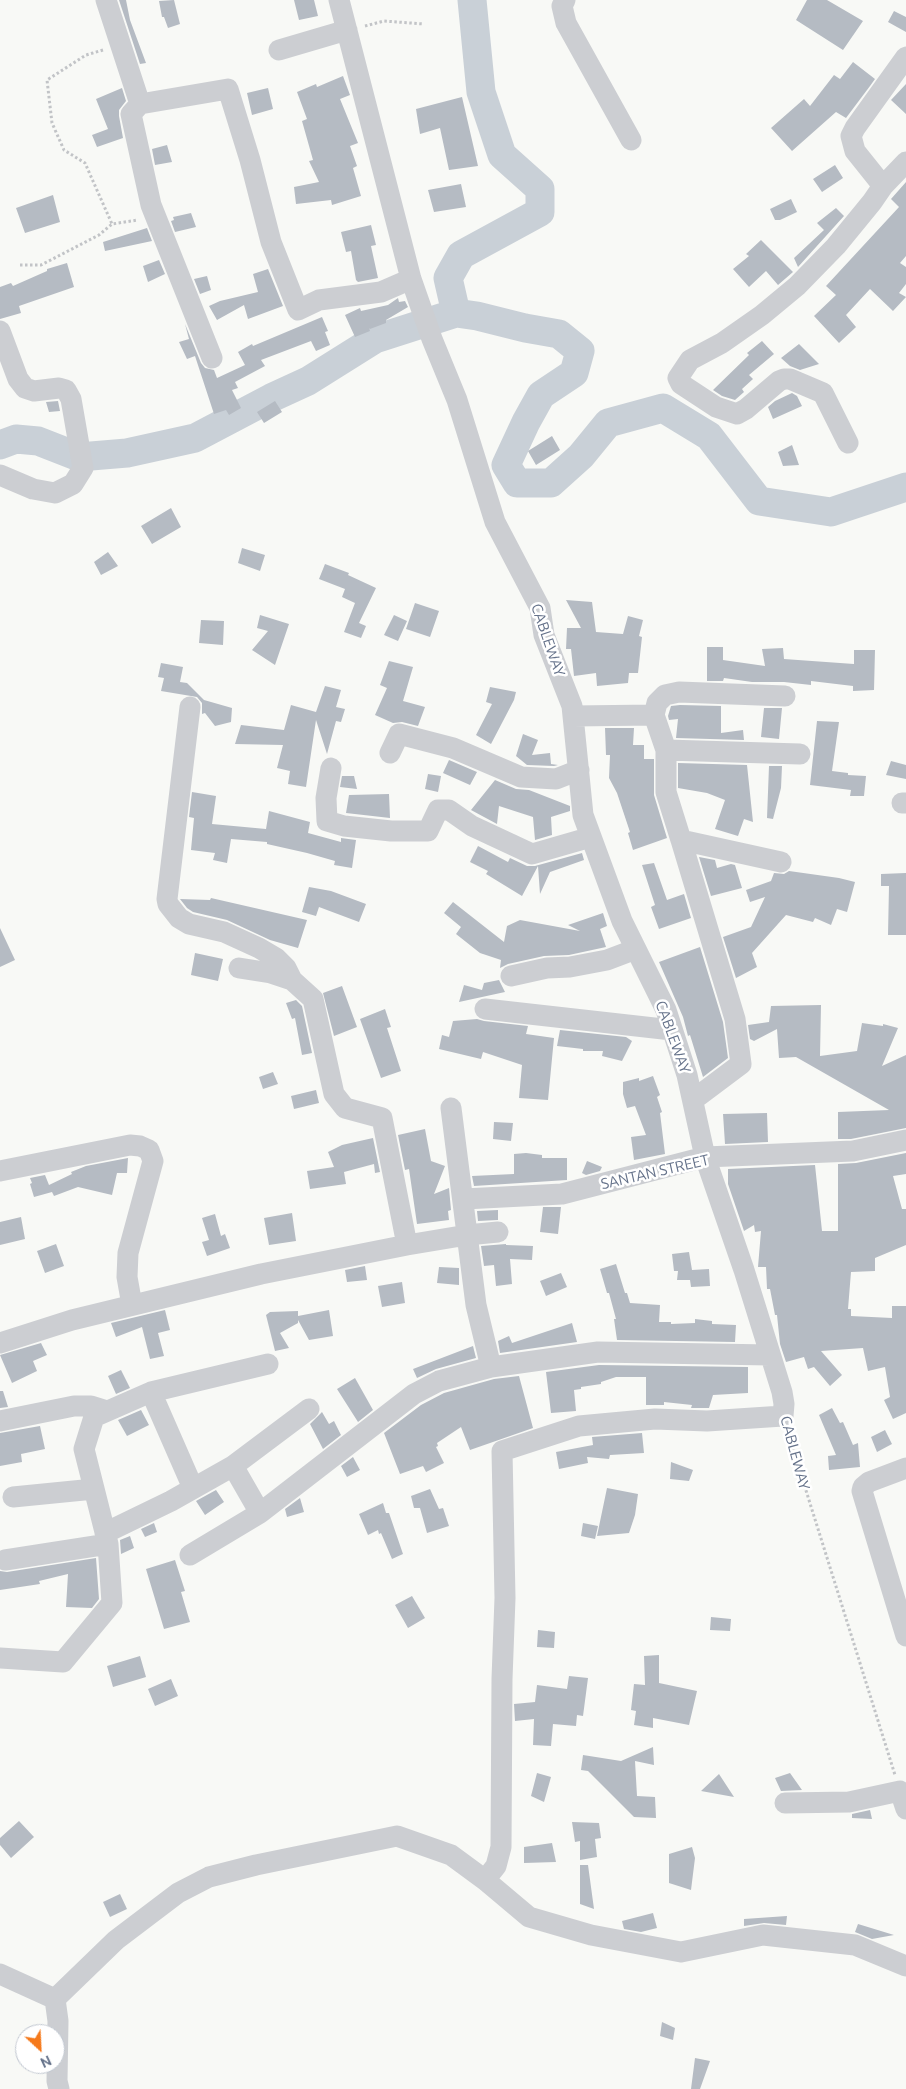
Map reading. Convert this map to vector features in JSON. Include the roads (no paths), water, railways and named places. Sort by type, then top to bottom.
[{"type":"street","points":[[106,0],[140,104]]},
{"type":"street","name":"CABLEWAY","points":[[339,0],[411,278],[432,339],[457,400],[494,522],[540,608],[544,635],[572,706],[583,815],[622,921],[666,1010],[687,1075],[705,1158],[744,1270],[782,1392],[783,1416],[707,1421],[655,1419],[579,1426],[502,1451],[505,1598],[502,1679],[501,1847],[496,1866],[485,1880]]},
{"type":"street","points":[[565,0],[562,6],[566,23],[631,140]]},
{"type":"street","points":[[279,50],[347,30]]},
{"type":"street","points":[[883,186],[855,151],[851,136],[906,57]]},
{"type":"street","points":[[212,358],[151,205],[131,114],[140,104],[228,89],[250,160],[271,242],[298,310],[319,300],[380,292],[411,278]]},
{"type":"street","points":[[848,443],[823,393],[790,378],[784,378],[746,409],[737,414],[716,407],[681,384],[678,378],[690,360],[722,343],[762,316],[797,286],[836,246],[883,186],[906,162]]},
{"type":"street","points":[[0,330],[18,379],[26,388],[34,392],[59,388],[66,390],[71,399],[81,460],[72,484],[55,493],[33,489],[0,475]]},
{"type":"street","points":[[693,1100],[741,1064],[735,1019],[666,792],[666,750],[654,715],[657,703],[665,695],[679,692],[785,696]]},
{"type":"street","points":[[190,708],[167,899],[168,904],[179,918],[189,924],[224,932],[276,958],[286,968],[292,980]]},
{"type":"street","points":[[573,716],[654,715]]},
{"type":"street","points":[[390,753],[399,734],[453,748],[521,777],[556,779],[579,770]]},
{"type":"street","points":[[666,750],[800,754]]},
{"type":"street","points":[[331,768],[326,798],[328,821],[344,826],[391,832],[428,831],[438,810],[449,810],[472,826],[532,854],[591,837]]},
{"type":"street","points":[[681,840],[781,862]]},
{"type":"street","points":[[511,976],[547,968],[570,967],[607,960],[636,949]]},
{"type":"street","points":[[239,968],[271,973],[292,980],[314,999],[334,1094],[345,1108],[382,1118],[407,1245]]},
{"type":"street","points":[[485,1008],[672,1030]]},
{"type":"street","points":[[452,1108],[476,1306],[491,1367]]},
{"type":"street","name":"SANTAN STREET","points":[[464,1200],[562,1194],[705,1158],[853,1152],[906,1140]]},
{"type":"street","points":[[0,1171],[130,1145],[140,1146],[149,1150],[153,1161],[128,1253],[127,1277],[132,1305]]},
{"type":"street","points":[[0,1343],[72,1320],[261,1274],[407,1245],[498,1232]]},
{"type":"street","points":[[190,1555],[260,1513],[414,1394],[439,1381],[491,1367],[598,1352],[770,1355]]},
{"type":"street","points":[[0,1658],[63,1662],[112,1603],[106,1539],[84,1449],[94,1417],[151,1392],[268,1364]]},
{"type":"street","points":[[151,1392],[193,1488]]},
{"type":"street","points":[[0,1421],[74,1406],[90,1406],[107,1411]]},
{"type":"street","points":[[5,1560],[106,1539],[233,1466],[309,1409]]},
{"type":"street","points":[[233,1466],[260,1513]]},
{"type":"street","points":[[906,1468],[869,1482],[862,1492],[906,1636]]},
{"type":"street","points":[[13,1498],[94,1489]]},
{"type":"street","points":[[785,1803],[903,1800]]},
{"type":"street","points":[[55,1999],[116,1940],[178,1893],[209,1877],[256,1865],[397,1836],[451,1855],[485,1880],[529,1917],[591,1935],[681,1952],[763,1935],[854,1945],[906,1966]]},
{"type":"street","points":[[0,1974],[55,1999]]},
{"type":"street","points":[[55,1999],[58,2021],[58,2081],[60,2089]]},
{"type":"waterway","points":[[456,313],[448,278],[461,255],[540,212],[540,189],[502,155],[481,92],[472,0]]},
{"type":"waterway","points":[[0,445],[16,439],[38,441],[79,457],[127,453],[195,438],[308,381],[375,339],[456,313],[559,334],[580,351],[574,373],[541,395],[526,422],[506,465],[517,483],[551,483],[581,456],[608,423],[663,408],[709,436],[759,501],[831,512],[906,487]]}]
